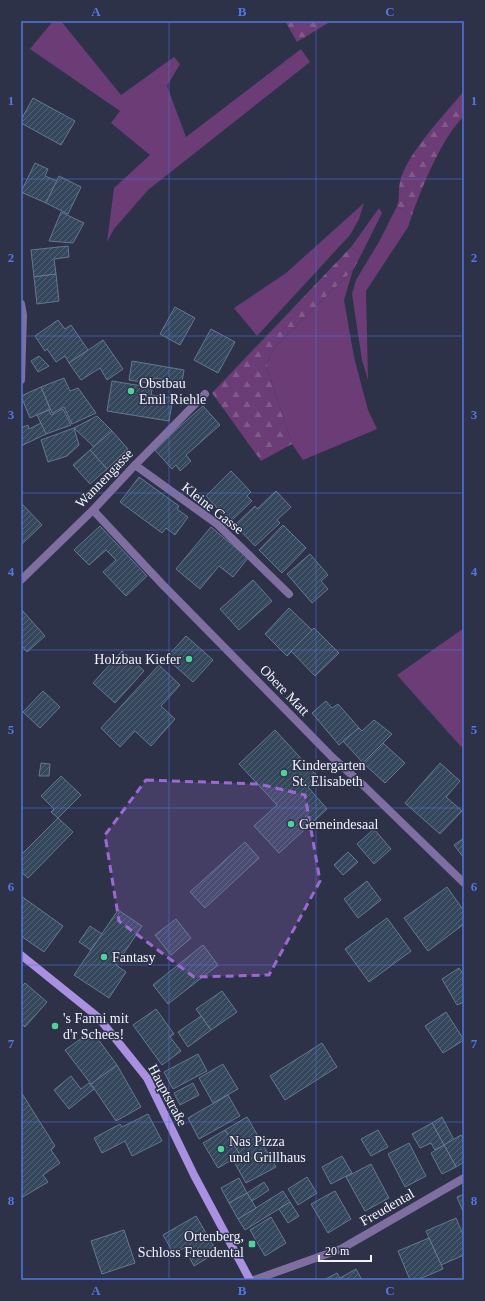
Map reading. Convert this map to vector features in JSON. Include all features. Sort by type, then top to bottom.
[{"type":"street","points":[[21,304],[23,316],[21,380]]},
{"type":"street","name":"Wannengasse","points":[[21,580],[93,510],[205,394]]},
{"type":"street","name":"Kleine Gasse","points":[[135,465],[217,524],[289,594]]},
{"type":"street","name":"Obere Matt","points":[[93,510],[168,590],[333,758],[370,791],[464,883]]},
{"type":"street","name":"Hauptstraße","points":[[21,955],[98,1017],[147,1078],[194,1176],[250,1280]]},
{"type":"street","name":"Freudental","points":[[254,1280],[341,1249],[464,1178]]},
{"type":"highlighted area","points":[[146,780],[259,784],[305,795],[320,881],[269,975],[194,977],[119,921],[105,835]]},
{"type":"green space","points":[[53,21],[61,21],[121,95],[174,57],[180,64],[167,86],[186,137],[301,49],[310,62],[148,190],[114,229],[107,242],[114,188],[150,155],[111,123],[120,111],[30,49]]},
{"type":"green space","points":[[285,21],[327,21],[328,23],[297,42]]},
{"type":"green space","points":[[464,91],[464,116],[440,150],[427,177],[412,215],[397,206],[399,185],[404,171],[418,147]]},
{"type":"green space","points":[[364,203],[359,219],[350,235],[257,336],[234,308],[286,273]]},
{"type":"green space","points":[[397,206],[412,215],[408,227],[366,291],[368,380],[362,360],[352,294],[356,280],[380,240]]},
{"type":"green space","points":[[379,208],[382,213],[361,255],[351,247]]},
{"type":"green space","points":[[351,247],[361,255],[353,270],[276,346],[270,355],[267,367],[292,444],[261,461],[212,393]]},
{"type":"green space","points":[[353,270],[344,300],[354,357],[368,410],[377,429],[303,460],[292,444],[267,367],[270,355],[276,346]]},
{"type":"green space","points":[[464,628],[464,750],[397,675]]},
{"type":"building","points":[[33,98],[75,121],[61,145],[21,123],[21,120]]},
{"type":"building","points":[[35,163],[48,169],[45,176],[57,181],[46,203],[21,192]]},
{"type":"building","points":[[59,176],[81,187],[68,214],[46,203]]},
{"type":"building","points":[[61,212],[84,223],[73,243],[49,241]]},
{"type":"building","points":[[68,246],[69,257],[54,259],[56,274],[34,277],[31,250]]},
{"type":"building","points":[[56,274],[59,301],[37,304],[34,277]]},
{"type":"building","points":[[175,307],[195,318],[180,345],[160,334]]},
{"type":"building","points":[[58,320],[65,329],[71,325],[88,350],[69,363],[65,356],[56,362],[47,349],[45,351],[35,336]]},
{"type":"building","points":[[211,329],[235,342],[218,373],[194,360]]},
{"type":"building","points":[[103,340],[123,369],[107,380],[100,368],[81,380],[69,363]]},
{"type":"building","points":[[39,356],[49,366],[38,372],[31,361]]},
{"type":"building","name":"Obstbau Emil Riehle","points":[[132,361],[184,370],[182,382],[154,378],[151,395],[173,398],[169,421],[107,411],[112,381],[148,387],[149,383],[129,380]]},
{"type":"building","points":[[64,378],[70,391],[78,388],[96,413],[72,424],[64,407],[52,413],[41,387]]},
{"type":"building","points":[[41,387],[50,409],[30,418],[21,396]]},
{"type":"building","points":[[203,406],[220,425],[186,455],[191,461],[180,471],[176,465],[172,469],[154,449]]},
{"type":"building","points":[[63,409],[71,425],[46,434],[37,415],[49,410],[51,415]]},
{"type":"building","points":[[97,416],[112,431],[94,447],[74,428]]},
{"type":"building","points":[[41,423],[46,434],[21,446],[21,428],[28,425],[29,429]]},
{"type":"building","points":[[74,428],[79,445],[67,456],[48,462],[41,440]]},
{"type":"building","points":[[112,431],[128,449],[107,469],[90,450]]},
{"type":"building","points":[[90,450],[107,469],[90,484],[73,465]]},
{"type":"building","points":[[231,471],[251,492],[247,496],[252,501],[230,522],[206,496]]},
{"type":"building","points":[[139,477],[179,506],[177,509],[188,517],[175,535],[166,528],[162,533],[120,502]]},
{"type":"building","points":[[276,491],[291,507],[277,520],[280,523],[255,546],[235,525],[255,506],[257,509]]},
{"type":"building","points":[[21,503],[42,525],[21,545]]},
{"type":"building","points":[[283,525],[306,548],[282,573],[259,550]]},
{"type":"building","points":[[100,526],[147,576],[126,596],[103,572],[116,560],[106,550],[89,565],[74,550]]},
{"type":"building","points":[[211,527],[248,558],[233,577],[219,566],[200,589],[176,569]]},
{"type":"building","points":[[310,554],[328,575],[321,581],[328,589],[312,603],[287,574]]},
{"type":"building","points":[[253,580],[272,601],[239,630],[220,609]]},
{"type":"building","points":[[289,608],[312,630],[287,656],[265,634]]},
{"type":"building","points":[[21,609],[45,636],[27,652],[21,645]]},
{"type":"building","points":[[314,628],[339,653],[315,676],[291,651]]},
{"type":"building","name":"Holzbau Kiefer","points":[[186,636],[213,660],[193,682],[166,658]]},
{"type":"building","points":[[122,651],[144,671],[115,703],[93,683]]},
{"type":"building","points":[[159,665],[180,685],[161,706],[175,719],[151,746],[135,731],[120,747],[101,728]]},
{"type":"building","points":[[43,691],[60,707],[40,728],[23,712]]},
{"type":"building","points":[[326,701],[332,708],[338,704],[359,728],[339,745],[312,713]]},
{"type":"building","points":[[374,720],[392,734],[363,763],[343,741],[359,728],[362,731]]},
{"type":"building","points":[[275,730],[318,777],[308,787],[327,809],[279,853],[254,826],[277,805],[239,764]]},
{"type":"building","points":[[383,743],[405,763],[385,783],[363,763]]},
{"type":"building","points":[[41,763],[50,764],[49,776],[39,776]]},
{"type":"building","points":[[440,763],[460,781],[446,797],[462,811],[440,834],[405,803]]},
{"type":"building","points":[[61,776],[81,795],[58,818],[51,812],[54,809],[41,796]]},
{"type":"building","points":[[58,818],[73,832],[28,878],[21,872],[21,855]]},
{"type":"building","points":[[374,829],[391,849],[374,864],[357,844]]},
{"type":"building","points":[[464,838],[464,858],[454,845]]},
{"type":"building","points":[[245,842],[259,858],[205,908],[190,892]]},
{"type":"building","points":[[348,852],[358,862],[343,875],[334,865]]},
{"type":"building","points":[[367,881],[381,900],[358,918],[344,899]]},
{"type":"building","points":[[447,887],[464,911],[464,924],[428,951],[404,918]]},
{"type":"building","points":[[21,896],[63,926],[44,952],[21,936]]},
{"type":"building","name":"Fantasy","points":[[118,910],[142,926],[116,965],[126,972],[109,998],[74,975]]},
{"type":"building","points":[[387,918],[411,951],[369,982],[345,949]]},
{"type":"building","points":[[176,919],[191,938],[171,955],[155,935]]},
{"type":"building","points":[[90,926],[102,934],[91,950],[79,942]]},
{"type":"building","points":[[203,945],[218,965],[168,1004],[153,985]]},
{"type":"building","points":[[459,968],[464,975],[464,1002],[457,1005],[442,979]]},
{"type":"building","points":[[25,983],[47,1002],[25,1027],[21,1023],[21,988]]},
{"type":"building","points":[[222,991],[237,1012],[211,1030],[196,1009]]},
{"type":"building","points":[[156,1009],[174,1034],[170,1037],[181,1051],[162,1065],[133,1025]]},
{"type":"building","points":[[446,1012],[464,1040],[443,1053],[425,1026]]},
{"type":"building","points":[[201,1016],[211,1030],[188,1047],[178,1032]]},
{"type":"building","points":[[92,1031],[117,1065],[91,1084],[65,1050]]},
{"type":"building","points":[[322,1043],[337,1067],[285,1100],[270,1076]]},
{"type":"building","points":[[198,1054],[207,1071],[173,1089],[164,1072]]},
{"type":"building","points":[[223,1064],[238,1089],[213,1103],[199,1078]]},
{"type":"building","points":[[117,1065],[141,1107],[116,1121],[91,1084]]},
{"type":"building","points":[[71,1076],[81,1089],[89,1083],[94,1089],[69,1109],[54,1090]]},
{"type":"building","points":[[193,1083],[199,1095],[180,1105],[174,1093]]},
{"type":"building","points":[[21,1092],[55,1146],[51,1150],[60,1163],[43,1175],[48,1182],[21,1198]]},
{"type":"building","points":[[228,1095],[240,1116],[199,1139],[188,1118]]},
{"type":"building","points":[[148,1114],[162,1141],[132,1156],[125,1141],[102,1153],[94,1138],[120,1124],[122,1127]]},
{"type":"building","points":[[247,1117],[276,1167],[246,1183],[233,1160],[240,1155],[225,1130]]},
{"type":"building","points":[[442,1117],[454,1140],[444,1145],[432,1123]]},
{"type":"building","points":[[432,1123],[444,1145],[435,1150],[431,1143],[420,1148],[412,1134]]},
{"type":"building","name":"Nas Pizza und Grillhaus","points":[[225,1130],[240,1155],[218,1168],[203,1143]]},
{"type":"building","points":[[378,1130],[388,1147],[371,1156],[361,1139]]},
{"type":"building","points":[[461,1135],[464,1140],[464,1162],[456,1167],[444,1145]]},
{"type":"building","points":[[409,1143],[426,1176],[405,1187],[388,1154]]},
{"type":"building","points":[[444,1145],[456,1167],[442,1174],[431,1153]]},
{"type":"building","points":[[342,1156],[352,1173],[331,1184],[322,1167]]},
{"type":"building","points":[[371,1164],[389,1198],[365,1211],[346,1177]]},
{"type":"building","points":[[307,1177],[317,1193],[298,1205],[288,1189]]},
{"type":"building","points":[[239,1178],[247,1193],[229,1203],[221,1188]]},
{"type":"building","points":[[264,1182],[269,1190],[252,1201],[247,1193]]},
{"type":"building","points":[[283,1191],[290,1202],[245,1230],[238,1219]]},
{"type":"building","points":[[335,1191],[351,1219],[328,1233],[311,1204]]},
{"type":"building","points":[[247,1193],[256,1208],[238,1219],[229,1203]]},
{"type":"building","points":[[464,1194],[464,1214],[457,1197]]},
{"type":"building","points":[[290,1202],[299,1216],[288,1223],[279,1209]]},
{"type":"building","points":[[196,1216],[217,1252],[194,1266],[184,1248],[174,1254],[163,1235]]},
{"type":"building","points":[[271,1217],[286,1243],[265,1256],[250,1230]]},
{"type":"building","points":[[456,1218],[464,1237],[464,1255],[441,1265],[426,1231]]},
{"type":"building","points":[[124,1230],[135,1263],[102,1274],[91,1241]]},
{"type":"building","points":[[429,1238],[443,1269],[417,1280],[410,1280],[398,1251]]},
{"type":"building","points":[[356,1269],[362,1280],[324,1280],[337,1273],[340,1278]]},
{"type":"place","name":"Obstbau Emil Riehle","points":[[131,391]]},
{"type":"place","name":"Holzbau Kiefer","points":[[189,659]]},
{"type":"place","name":"Kindergarten St. Elisabeth","points":[[284,773]]},
{"type":"place","name":"Gemeindesaal","points":[[291,824]]},
{"type":"place","name":"Fantasy","points":[[104,957]]},
{"type":"place","name":"'s Fanni mit d'r Schees!","points":[[55,1026]]},
{"type":"place","name":"Nas Pizza und Grillhaus","points":[[221,1149]]},
{"type":"place","name":"Ortenberg, Schloss Freudental","points":[[252,1244]]}]
